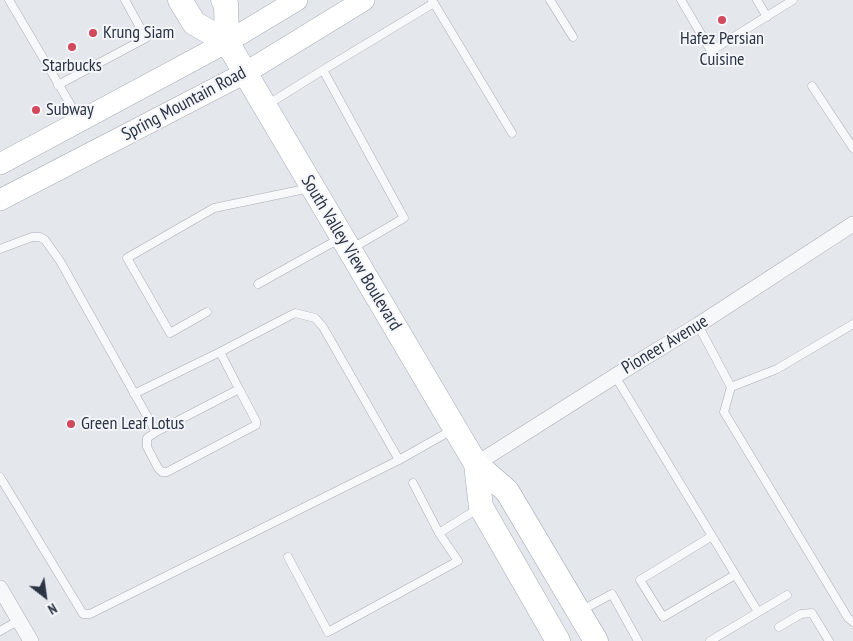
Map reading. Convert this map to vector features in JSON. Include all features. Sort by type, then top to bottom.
[{"type":"main road","name":"South Valley View Boulevard","points":[[180,0],[194,22],[227,42]]},
{"type":"main road","name":"South Valley View Boulevard","points":[[223,0],[226,4],[227,42],[264,106],[476,464],[507,491],[596,641]]},
{"type":"main road","name":"Spring Mountain Road","points":[[0,164],[227,42],[297,0]]},
{"type":"main road","name":"Spring Mountain Road","points":[[0,200],[245,73],[364,0]]},
{"type":"main road","name":"South Valley View Boulevard","points":[[476,464],[481,507],[558,641]]},
{"type":"street","name":"Pioneer Avenue","points":[[476,464],[698,325],[853,224]]},
{"type":"street","points":[[0,588],[31,641]]},
{"type":"lane","points":[[9,0],[80,120]]},
{"type":"lane","points":[[58,85],[146,38],[125,0]]},
{"type":"lane","points":[[550,0],[573,37]]},
{"type":"lane","points":[[680,0],[711,51],[793,0]]},
{"type":"lane","points":[[757,0],[767,16]]},
{"type":"lane","points":[[264,106],[433,2],[512,133]]},
{"type":"lane","points":[[258,284],[404,218],[323,70]]},
{"type":"lane","points":[[812,86],[853,148]]},
{"type":"lane","points":[[207,312],[170,333],[127,258],[214,208],[312,187]]},
{"type":"lane","points":[[0,249],[32,237],[40,237],[45,240],[60,261],[156,432]]},
{"type":"lane","points":[[134,394],[295,313],[315,318],[323,327],[399,460]]},
{"type":"lane","points":[[731,387],[777,369],[853,324]]},
{"type":"lane","points":[[698,325],[731,387],[724,412],[848,618],[853,622]]},
{"type":"lane","points":[[220,352],[256,421],[256,425],[167,472],[162,472],[147,447],[147,438],[239,389]]},
{"type":"lane","points":[[615,376],[758,612]]},
{"type":"lane","points":[[0,477],[80,610],[84,614],[90,614],[399,460],[454,428]]},
{"type":"lane","points":[[288,557],[328,632],[458,561],[439,533],[413,483]]},
{"type":"lane","points":[[439,533],[481,507]]},
{"type":"lane","points":[[712,536],[640,580],[663,617],[735,575]]},
{"type":"lane","points":[[579,612],[612,594],[638,641]]},
{"type":"lane","points":[[710,641],[787,595]]},
{"type":"lane","points":[[779,627],[801,614],[812,613],[829,641]]},
{"type":"lane","points":[[0,631],[19,620]]},
{"type":"place","name":"Hafez Persian Cuisine","points":[[722,20]]},
{"type":"place","name":"Krung Siam","points":[[93,33]]},
{"type":"place","name":"Starbucks","points":[[72,47]]},
{"type":"place","name":"Subway","points":[[36,110]]},
{"type":"place","name":"Green Leaf Lotus","points":[[71,424]]}]
